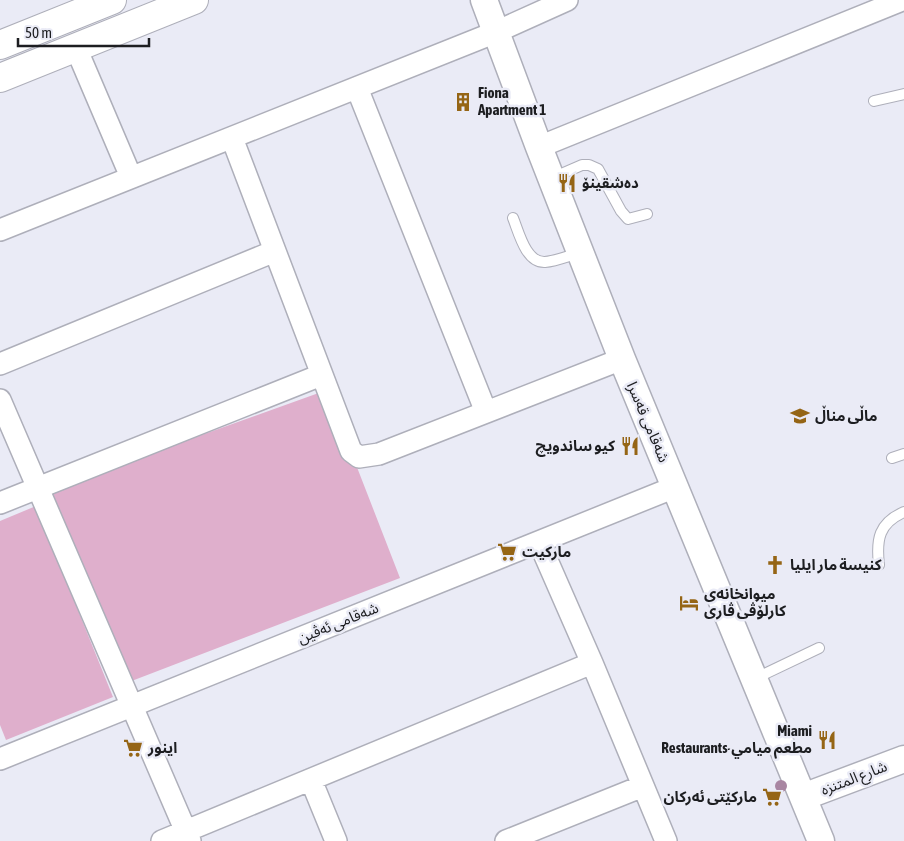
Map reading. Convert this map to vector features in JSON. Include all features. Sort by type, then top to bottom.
[{"type":"main road","points":[[0,45],[112,0]]},
{"type":"main road","points":[[0,78],[194,0]]},
{"type":"street","name":"شەقامی قەسرا","points":[[484,0],[622,359],[821,841]]},
{"type":"street","points":[[0,230],[496,32],[567,0]]},
{"type":"street","points":[[539,147],[902,0]]},
{"type":"street","points":[[76,48],[131,177]]},
{"type":"street","points":[[357,88],[486,412]]},
{"type":"street","points":[[232,138],[350,451],[359,457],[379,454],[622,359]]},
{"type":"street","points":[[0,364],[275,251]]},
{"type":"street","points":[[0,503],[321,375]]},
{"type":"street","points":[[0,400],[188,836]]},
{"type":"street","name":"شەقامی ئەڤین","points":[[0,759],[675,487]]},
{"type":"street","points":[[539,542],[666,841]]},
{"type":"street","points":[[162,841],[188,836],[311,780],[592,663]]},
{"type":"street","name":"شارع المتنزه","points":[[803,797],[904,759]]},
{"type":"street","points":[[311,780],[336,841]]},
{"type":"street","points":[[506,841],[643,786]]},
{"type":"lane","points":[[874,101],[904,94]]},
{"type":"lane","points":[[551,178],[582,165],[589,165],[598,169],[621,211],[628,219],[647,214]]},
{"type":"lane","points":[[514,218],[528,254],[536,262],[546,262],[580,252]]},
{"type":"lane","points":[[892,458],[904,454]]},
{"type":"lane","points":[[879,564],[877,549],[882,528],[904,512]]},
{"type":"lane","points":[[754,679],[819,648]]},
{"type":"shaded area","points":[[327,390],[400,578],[129,682],[48,490]]},
{"type":"shaded area","points":[[36,506],[113,697],[6,740],[0,725],[0,521]]},
{"type":"place","name":"Fiona Apartment 1","points":[[463,102]]},
{"type":"place","name":"دەشقینۆ","points":[[567,183]]},
{"type":"place","name":"ماڵی مناڵ","points":[[800,416]]},
{"type":"place","name":"کیو ساندویچ","points":[[630,446]]},
{"type":"place","name":"ماركيت","points":[[507,552]]},
{"type":"place","name":"كنيسة مار ايليا","points":[[775,565]]},
{"type":"place","name":"میوانخانەی کارلۆڤی ڤاری","points":[[689,603]]},
{"type":"place","name":"Miami Restaurants-مطعم ميامي","points":[[827,740]]},
{"type":"place","name":"اينور","points":[[133,748]]},
{"type":"place","name":"مارکێتی ئەرکان","points":[[772,797]]}]
